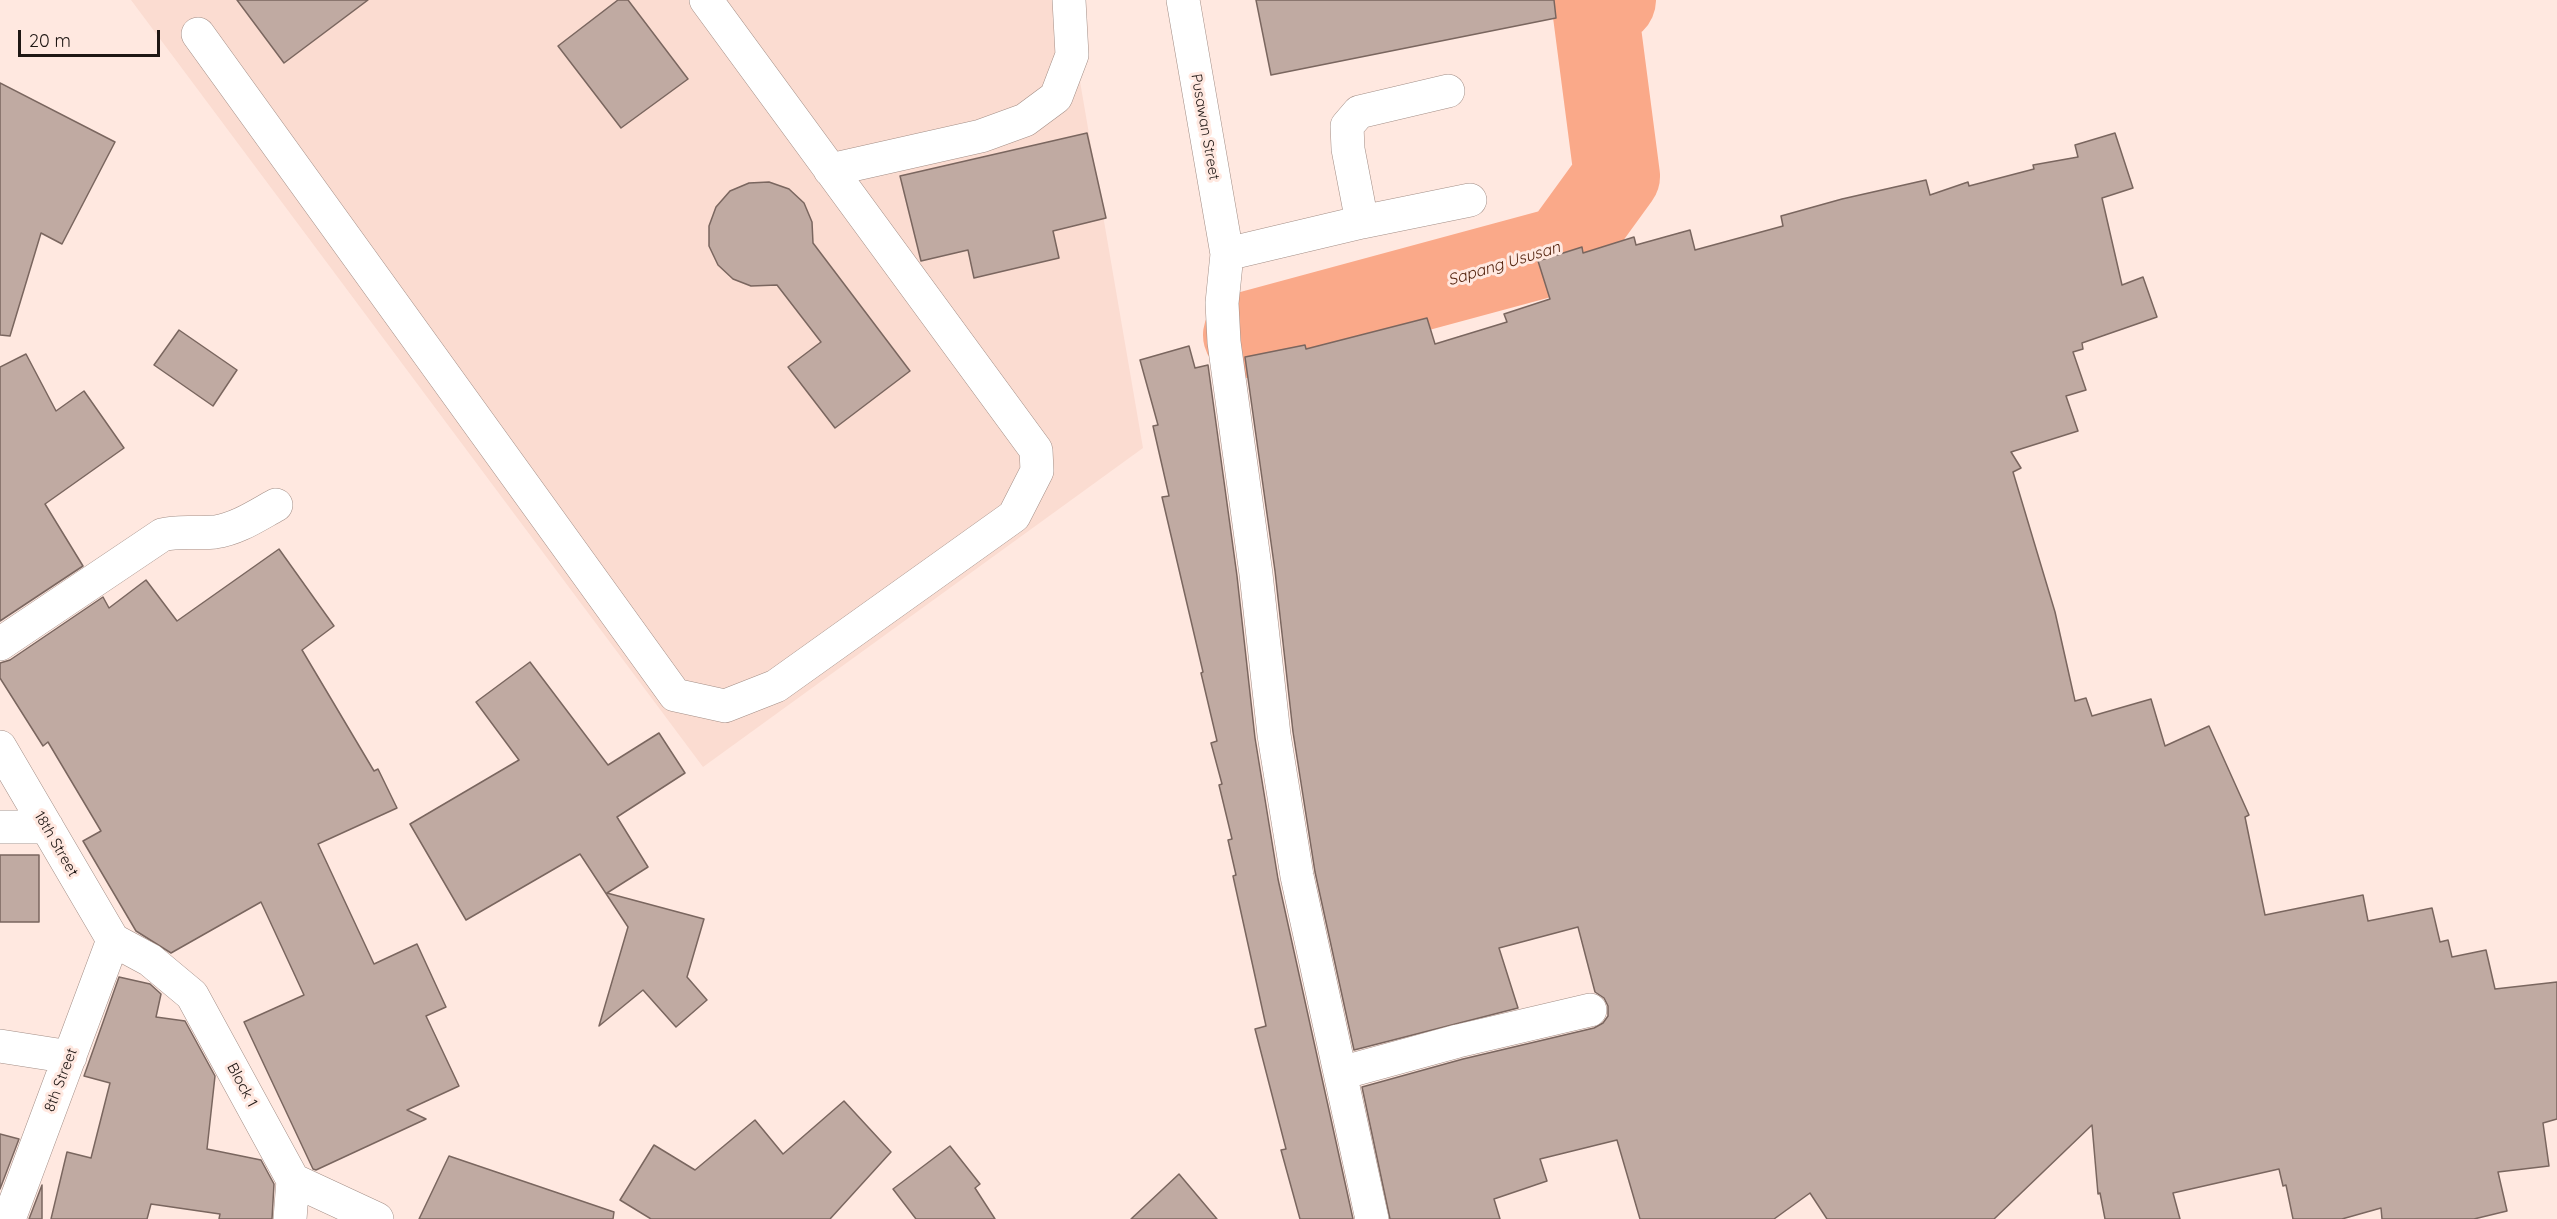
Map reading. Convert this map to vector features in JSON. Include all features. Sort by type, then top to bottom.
[{"type":"street","points":[[198,34],[675,695],[725,706],[776,687],[1014,516],[1037,471],[1036,450],[706,0]]},
{"type":"street","points":[[830,170],[981,136],[1024,120],[1056,98],[1072,56],[1069,0]]},
{"type":"street","name":"Pusawan Street","points":[[1183,0],[1227,254],[1222,303],[1224,342],[1256,574],[1274,735],[1297,876],[1372,1219]]},
{"type":"street","points":[[1362,222],[1348,149],[1347,126],[1359,112],[1448,91]]},
{"type":"street","points":[[1227,254],[1362,222],[1470,200]]},
{"type":"street","points":[[0,644],[162,535],[177,531],[213,532],[230,529],[276,505]]},
{"type":"street","name":"18th Street","points":[[0,747],[112,940]]},
{"type":"street","points":[[0,827],[46,827]]},
{"type":"street","name":"8th Street","points":[[9,1219],[112,940]]},
{"type":"street","name":"Block 1","points":[[112,940],[150,960],[192,994],[293,1180]]},
{"type":"street","points":[[1341,1073],[1458,1041],[1590,1010]]},
{"type":"street","points":[[0,1046],[70,1057]]},
{"type":"street","points":[[290,1219],[293,1180],[377,1219]]},
{"type":"shaded area","points":[[131,0],[1066,0],[1143,448],[703,767]]},
{"type":"building","points":[[237,0],[368,0],[284,63]]},
{"type":"building","points":[[618,0],[628,0],[688,79],[621,128],[558,46]]},
{"type":"building","points":[[1256,0],[1554,0],[1556,18],[1271,75]]},
{"type":"building","points":[[0,83],[115,142],[62,244],[41,233],[10,336],[0,335]]},
{"type":"building","points":[[1087,133],[1106,218],[1053,231],[1059,258],[974,278],[968,250],[921,261],[900,176]]},
{"type":"building","points":[[2115,133],[2133,188],[2102,198],[2122,285],[2143,277],[2157,317],[2082,343],[2083,349],[2073,352],[2086,390],[2066,396],[2078,431],[2011,452],[2021,468],[2013,472],[2055,612],[2075,701],[2086,698],[2092,716],[2151,699],[2165,746],[2209,726],[2249,815],[2245,817],[2265,915],[2363,895],[2368,921],[2432,908],[2440,942],[2448,940],[2452,957],[2486,950],[2495,989],[2557,982],[2557,1119],[2543,1123],[2549,1166],[2498,1172],[2507,1211],[2474,1219],[2382,1219],[2381,1208],[2342,1219],[2293,1219],[2286,1185],[2283,1186],[2279,1169],[2173,1193],[2180,1219],[2105,1219],[2100,1193],[2098,1194],[2092,1125],[1994,1219],[1827,1219],[1810,1193],[1774,1219],[1640,1219],[1617,1140],[1540,1159],[1547,1181],[1494,1199],[1500,1219],[1390,1219],[1362,1087],[1463,1059],[1594,1028],[1603,1023],[1608,1016],[1608,1006],[1604,998],[1595,992],[1578,927],[1499,948],[1518,1008],[1354,1050],[1315,872],[1293,732],[1275,571],[1245,357],[1305,345],[1306,349],[1427,318],[1435,344],[1507,322],[1504,314],[1550,299],[1538,261],[1582,247],[1583,253],[1634,237],[1636,245],[1690,230],[1695,250],[1783,226],[1781,216],[1842,199],[1926,180],[1930,195],[1968,182],[1969,186],[2034,169],[2033,165],[2078,157],[2075,145]]},
{"type":"building","points":[[769,182],[789,189],[804,203],[812,222],[813,243],[910,371],[835,428],[788,367],[821,342],[777,285],[751,286],[733,279],[718,265],[709,246],[709,226],[716,207],[730,191],[749,183]]},
{"type":"building","points":[[179,330],[237,370],[213,406],[154,365]]},
{"type":"building","points":[[1189,346],[1195,368],[1208,365],[1237,576],[1255,738],[1278,879],[1353,1219],[1300,1219],[1281,1150],[1286,1149],[1255,1029],[1266,1026],[1233,876],[1236,875],[1228,840],[1232,839],[1219,785],[1222,784],[1211,743],[1217,741],[1162,497],[1169,496],[1153,426],[1158,425],[1140,360]]},
{"type":"building","points":[[26,354],[56,411],[84,391],[124,448],[45,504],[83,566],[0,621],[0,367]]},
{"type":"building","points":[[279,549],[334,626],[302,650],[374,771],[378,769],[397,808],[318,844],[374,964],[417,944],[446,1007],[426,1016],[459,1086],[407,1110],[426,1119],[316,1170],[313,1169],[244,1022],[304,995],[261,902],[171,953],[136,931],[83,841],[101,831],[48,742],[43,746],[0,678],[0,663],[10,660],[103,597],[109,608],[146,580],[177,621]]},
{"type":"building","points":[[530,662],[608,765],[659,733],[685,773],[617,817],[648,867],[607,893],[704,919],[687,977],[707,1000],[676,1027],[643,990],[599,1026],[628,927],[580,854],[466,920],[410,824],[519,760],[476,702]]},
{"type":"building","points":[[0,855],[39,855],[39,922],[0,922]]},
{"type":"building","points":[[119,977],[150,984],[161,994],[156,1017],[185,1021],[215,1076],[207,1149],[261,1160],[274,1184],[272,1219],[219,1219],[220,1214],[151,1204],[147,1219],[51,1219],[67,1152],[91,1158],[110,1083],[84,1076]]},
{"type":"building","points":[[844,1101],[891,1152],[830,1219],[651,1219],[620,1200],[654,1145],[695,1170],[755,1120],[783,1154]]},
{"type":"building","points":[[0,1134],[19,1139],[0,1189]]},
{"type":"building","points":[[950,1146],[980,1184],[975,1188],[995,1219],[916,1219],[893,1189]]},
{"type":"building","points":[[449,1156],[614,1212],[613,1219],[419,1219]]},
{"type":"building","points":[[1179,1174],[1217,1219],[1131,1219]]},
{"type":"building","points":[[42,1185],[42,1219],[29,1219]]},
{"type":"waterway","name":"Sapang Ususan","points":[[1246,335],[1564,249],[1617,176],[1595,7],[1613,0]]}]
